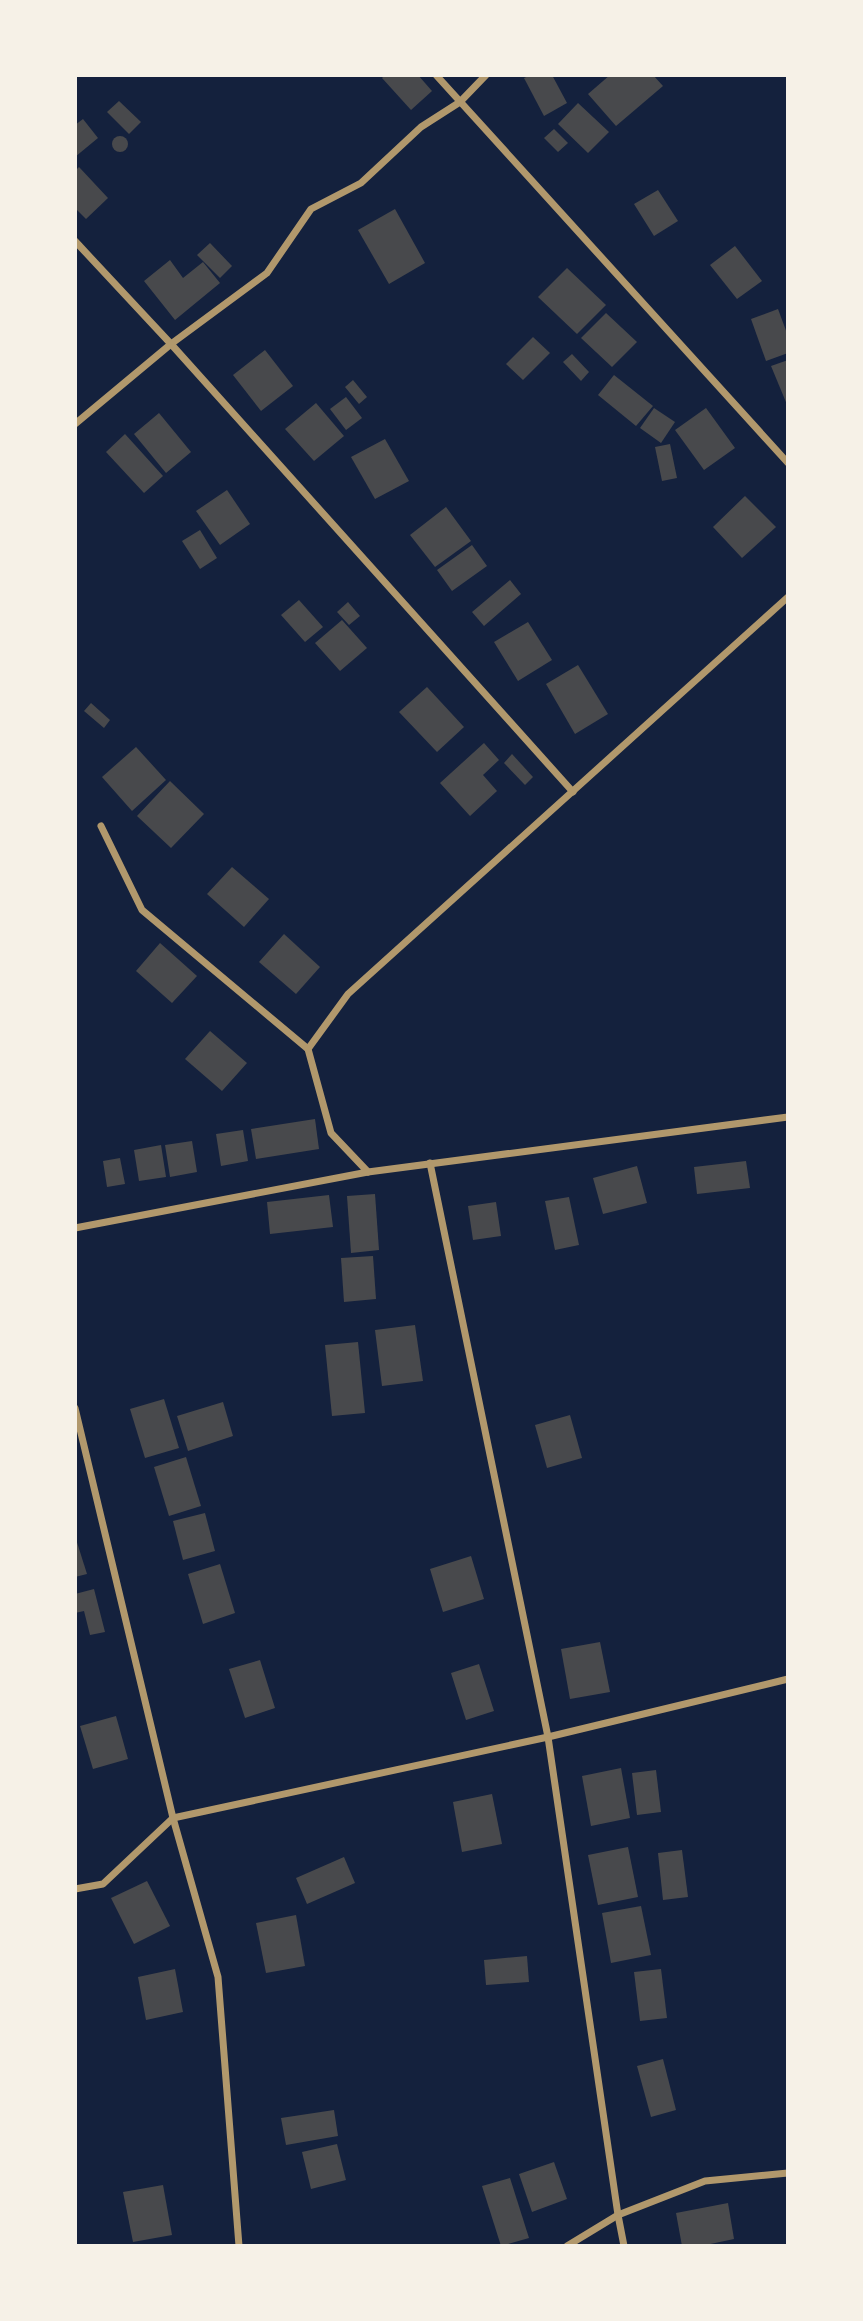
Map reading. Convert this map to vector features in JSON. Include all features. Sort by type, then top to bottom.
[{"type":"street","points":[[436,75],[788,463]]},
{"type":"street","points":[[75,424],[171,344],[267,273],[311,209],[361,183],[421,127],[460,102],[486,75]]},
{"type":"street","points":[[75,241],[171,344],[573,792]]},
{"type":"street","points":[[309,1049],[348,994],[788,597]]},
{"type":"street","points":[[101,826],[142,910],[309,1049],[331,1133],[368,1172]]},
{"type":"street","points":[[75,1228],[368,1172],[788,1117]]},
{"type":"street","points":[[429,1163],[548,1738],[624,2246]]},
{"type":"street","points":[[75,1408],[173,1818],[218,1977],[239,2246]]},
{"type":"street","points":[[75,1889],[103,1884],[173,1818],[548,1738],[788,1679]]},
{"type":"street","points":[[567,2246],[618,2215],[705,2181],[788,2174]]},
{"type":"building","points":[[385,75],[418,75],[432,91],[411,110],[382,78]]},
{"type":"building","points":[[531,75],[552,75],[567,103],[544,116],[524,78]]},
{"type":"building","points":[[610,75],[653,75],[663,86],[616,126],[588,94]]},
{"type":"building","points":[[119,101],[141,122],[129,134],[107,112]]},
{"type":"building","points":[[578,103],[609,132],[588,153],[558,124]]},
{"type":"building","points":[[83,119],[98,138],[75,157],[75,125]]},
{"type":"building","points":[[554,129],[568,143],[558,152],[544,138]]},
{"type":"building","points":[[120,136],[126,138],[126,150],[120,152],[114,150],[112,144],[114,138]]},
{"type":"building","points":[[79,167],[108,198],[86,219],[75,208],[75,171]]},
{"type":"building","points":[[658,190],[678,221],[654,236],[634,204]]},
{"type":"building","points":[[395,209],[425,263],[389,284],[358,230]]},
{"type":"building","points":[[210,243],[232,266],[220,278],[197,255]]},
{"type":"building","points":[[735,246],[762,281],[737,299],[710,265]]},
{"type":"building","points":[[170,260],[183,278],[203,262],[220,283],[175,320],[144,281]]},
{"type":"building","points":[[567,268],[606,305],[577,334],[538,297]]},
{"type":"building","points":[[778,309],[788,336],[788,353],[766,361],[751,319]]},
{"type":"building","points":[[606,313],[637,342],[612,367],[581,338]]},
{"type":"building","points":[[533,337],[550,353],[523,380],[506,364]]},
{"type":"building","points":[[265,350],[293,386],[261,411],[233,375]]},
{"type":"building","points":[[572,354],[589,372],[581,381],[563,362]]},
{"type":"building","points":[[788,360],[788,407],[771,366]]},
{"type":"building","points":[[614,375],[653,406],[636,426],[598,395]]},
{"type":"building","points":[[353,380],[367,397],[359,404],[345,387]]},
{"type":"building","points":[[346,397],[362,418],[346,430],[330,409]]},
{"type":"building","points":[[316,403],[344,436],[314,461],[285,429]]},
{"type":"building","points":[[654,408],[675,422],[661,443],[640,428]]},
{"type":"building","points":[[706,408],[735,448],[704,470],[675,430]]},
{"type":"building","points":[[159,413],[191,452],[166,473],[134,434]]},
{"type":"building","points":[[125,434],[163,476],[144,493],[106,452]]},
{"type":"building","points":[[385,439],[409,481],[375,499],[351,457]]},
{"type":"building","points":[[670,444],[677,478],[662,481],[655,447]]},
{"type":"building","points":[[227,490],[250,524],[220,545],[196,511]]},
{"type":"building","points":[[745,496],[776,527],[742,558],[713,527]]},
{"type":"building","points":[[446,507],[471,541],[435,567],[410,535]]},
{"type":"building","points":[[200,530],[217,558],[200,569],[182,541]]},
{"type":"building","points":[[472,545],[487,566],[452,591],[437,570]]},
{"type":"building","points":[[510,580],[521,594],[484,626],[472,612]]},
{"type":"building","points":[[299,600],[323,627],[305,642],[281,615]]},
{"type":"building","points":[[348,602],[360,616],[349,625],[337,612]]},
{"type":"building","points":[[342,620],[367,648],[340,671],[315,643]]},
{"type":"building","points":[[528,622],[552,660],[518,681],[494,642]]},
{"type":"building","points":[[578,665],[608,714],[575,734],[546,684]]},
{"type":"building","points":[[427,687],[464,727],[437,752],[399,712]]},
{"type":"building","points":[[91,703],[110,720],[104,728],[84,711]]},
{"type":"building","points":[[484,743],[499,760],[483,775],[497,791],[470,816],[440,783]]},
{"type":"building","points":[[136,747],[166,780],[132,811],[102,777]]},
{"type":"building","points":[[512,754],[533,777],[525,785],[504,763]]},
{"type":"building","points":[[170,781],[204,814],[171,848],[137,816]]},
{"type":"building","points":[[232,867],[269,899],[244,927],[207,894]]},
{"type":"building","points":[[284,934],[320,967],[296,994],[259,962]]},
{"type":"building","points":[[160,943],[197,976],[172,1003],[136,971]]},
{"type":"building","points":[[210,1031],[247,1063],[222,1091],[185,1059]]},
{"type":"building","points":[[315,1119],[319,1149],[256,1159],[251,1129]]},
{"type":"building","points":[[243,1130],[248,1161],[221,1166],[216,1134]]},
{"type":"building","points":[[192,1141],[197,1172],[170,1177],[165,1145]]},
{"type":"building","points":[[161,1145],[166,1177],[139,1181],[134,1150]]},
{"type":"building","points":[[120,1158],[125,1184],[107,1187],[103,1161]]},
{"type":"building","points":[[746,1161],[750,1188],[697,1194],[694,1167]]},
{"type":"building","points":[[637,1166],[647,1203],[603,1214],[593,1178]]},
{"type":"building","points":[[375,1194],[379,1250],[351,1253],[347,1196]]},
{"type":"building","points":[[329,1195],[333,1227],[270,1234],[267,1202]]},
{"type":"building","points":[[569,1197],[579,1245],[555,1250],[545,1201]]},
{"type":"building","points":[[496,1202],[501,1236],[473,1240],[468,1206]]},
{"type":"building","points":[[373,1256],[376,1299],[344,1302],[341,1258]]},
{"type":"building","points":[[415,1325],[423,1381],[382,1386],[375,1330]]},
{"type":"building","points":[[358,1342],[365,1413],[332,1416],[325,1345]]},
{"type":"building","points":[[164,1399],[179,1448],[145,1458],[130,1409]]},
{"type":"building","points":[[223,1402],[233,1436],[188,1451],[177,1416]]},
{"type":"building","points":[[570,1415],[582,1458],[547,1468],[535,1425]]},
{"type":"building","points":[[186,1457],[201,1506],[169,1516],[154,1467]]},
{"type":"building","points":[[205,1513],[215,1551],[183,1560],[173,1521]]},
{"type":"building","points":[[75,1536],[87,1574],[75,1577]]},
{"type":"building","points":[[471,1556],[484,1599],[443,1612],[430,1569]]},
{"type":"building","points":[[220,1564],[235,1613],[203,1624],[188,1574]]},
{"type":"building","points":[[94,1589],[105,1632],[90,1635],[84,1611],[75,1613],[75,1594]]},
{"type":"building","points":[[600,1642],[610,1692],[570,1699],[561,1649]]},
{"type":"building","points":[[260,1660],[275,1708],[245,1718],[229,1669]]},
{"type":"building","points":[[479,1664],[494,1711],[466,1720],[451,1673]]},
{"type":"building","points":[[116,1716],[128,1759],[93,1769],[80,1726]]},
{"type":"building","points":[[621,1768],[630,1818],[591,1826],[582,1776]]},
{"type":"building","points":[[656,1770],[661,1812],[637,1815],[632,1773]]},
{"type":"building","points":[[492,1794],[502,1844],[462,1852],[453,1802]]},
{"type":"building","points":[[628,1847],[638,1897],[598,1905],[588,1855]]},
{"type":"building","points":[[682,1850],[688,1897],[663,1900],[658,1853]]},
{"type":"building","points":[[344,1857],[355,1883],[307,1904],[296,1878]]},
{"type":"building","points":[[147,1881],[170,1926],[134,1944],[111,1898]]},
{"type":"building","points":[[641,1906],[651,1955],[611,1963],[602,1913]]},
{"type":"building","points":[[296,1915],[305,1966],[266,1973],[256,1923]]},
{"type":"building","points":[[527,1956],[529,1982],[486,1985],[484,1960]]},
{"type":"building","points":[[175,1969],[183,2012],[146,2020],[138,1977]]},
{"type":"building","points":[[661,1969],[667,2018],[640,2021],[634,1972]]},
{"type":"building","points":[[663,2059],[676,2110],[651,2117],[637,2066]]},
{"type":"building","points":[[334,2110],[338,2136],[286,2145],[281,2118]]},
{"type":"building","points":[[337,2144],[346,2180],[311,2189],[302,2152]]},
{"type":"building","points":[[554,2162],[567,2199],[532,2212],[519,2174]]},
{"type":"building","points":[[510,2178],[529,2238],[501,2246],[482,2186]]},
{"type":"building","points":[[163,2185],[172,2235],[133,2242],[123,2192]]},
{"type":"building","points":[[728,2203],[734,2239],[701,2246],[682,2246],[676,2213]]}]
